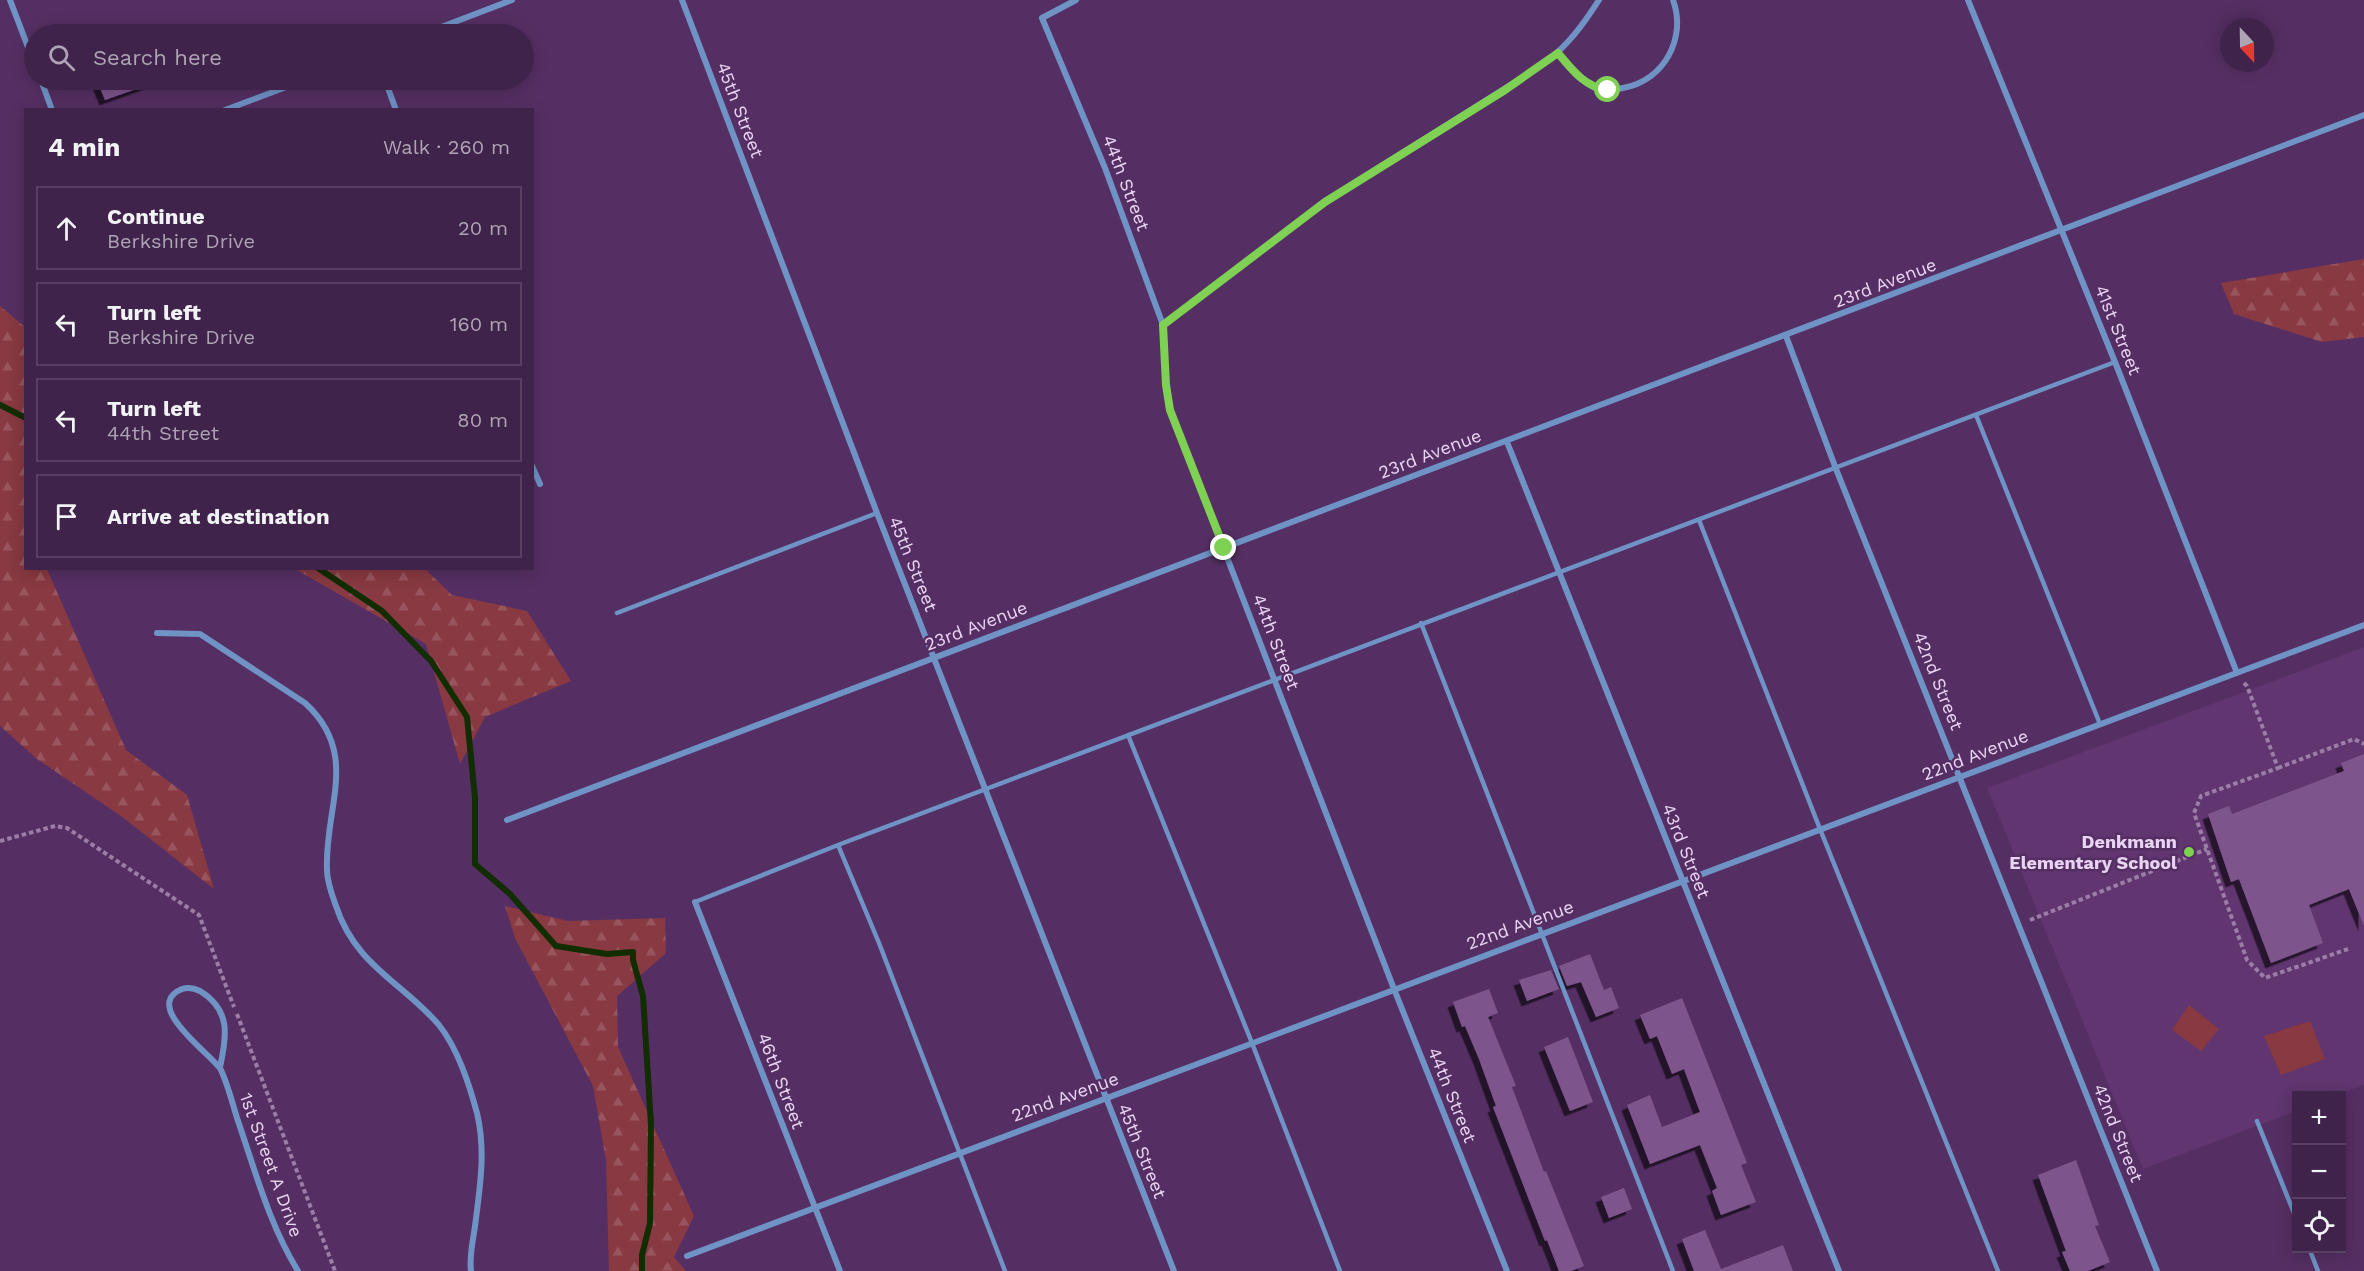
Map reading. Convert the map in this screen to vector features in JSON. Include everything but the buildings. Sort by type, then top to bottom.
[{"type":"street","points":[[10,0],[24,37]]},
{"type":"street","points":[[449,24],[512,0]]},
{"type":"street","name":"45th Street","points":[[682,0],[877,513],[1174,1271]]},
{"type":"street","name":"44th Street","points":[[1076,0],[1042,18],[1105,168],[1163,325],[1166,385],[1170,410],[1506,1271]]},
{"type":"street","points":[[1163,325],[1325,202],[1505,90],[1558,53],[1578,33],[1599,0]]},
{"type":"street","points":[[1558,53],[1583,81],[1596,88],[1608,90],[1637,84],[1652,76],[1664,63],[1675,45],[1678,14],[1673,0]]},
{"type":"street","name":"41st Street","points":[[1968,0],[2115,362],[2235,674]]},
{"type":"street","points":[[45,90],[51,108]]},
{"type":"street","points":[[230,108],[278,90]]},
{"type":"street","points":[[389,90],[395,108]]},
{"type":"street","name":"23rd Avenue","points":[[507,820],[2061,232],[2364,115]]},
{"type":"street","name":"42nd Street","points":[[1786,336],[1836,469],[2157,1271]]},
{"type":"street","name":"43rd Street","points":[[1507,442],[1839,1271]]},
{"type":"street","points":[[534,470],[540,484]]},
{"type":"street","name":"22nd Avenue","points":[[687,1256],[814,1206],[2364,625]]},
{"type":"street","points":[[157,633],[200,634],[305,703],[318,715],[333,742],[338,777],[327,872],[336,908],[365,957],[439,1026],[461,1065],[476,1111],[482,1143],[483,1166],[471,1271]]},
{"type":"street","name":"46th Street","points":[[695,902],[840,1271]]},
{"type":"street","points":[[184,988],[195,988],[214,1001],[226,1027],[226,1041],[220,1067],[198,1048],[173,1016],[170,1002],[173,994],[184,988]]},
{"type":"street","name":"1st Street A Drive","points":[[220,1067],[270,1215],[286,1252],[298,1271]]},
{"type":"lane","points":[[695,902],[838,845],[986,791],[1421,623],[1836,469],[2115,362]]},
{"type":"lane","points":[[1976,415],[2100,724]]},
{"type":"lane","points":[[617,613],[877,513]]},
{"type":"lane","points":[[1699,520],[1820,829],[1998,1271]]},
{"type":"lane","points":[[1421,623],[1673,1271]]},
{"type":"lane","points":[[1128,735],[1252,1043],[1340,1271]]},
{"type":"lane","points":[[838,845],[879,943],[1005,1271]]},
{"type":"lane","points":[[2257,1121],[2292,1208]]},
{"type":"lane","points":[[2311,1253],[2318,1271]]},
{"type":"path","points":[[2235,674],[2247,686],[2278,768]]},
{"type":"path","points":[[2348,950],[2265,978],[2247,960],[2194,813],[2200,796],[2354,739],[2364,744]]},
{"type":"path","points":[[2019,924],[2207,849]]},
{"type":"shaded area","name":"Denkmann Elementary School","points":[[2364,647],[2364,1085],[2346,1092],[2292,1091],[2292,1113],[2143,1169],[1987,788]]},
{"type":"green space","points":[[2364,259],[2364,337],[2322,342],[2234,314],[2221,283]]},
{"type":"green space","points":[[0,306],[24,326],[24,570],[47,570],[126,750],[187,795],[214,889],[121,816],[37,759],[0,726]]},
{"type":"green space","points":[[297,570],[426,570],[452,595],[527,611],[571,681],[485,717],[460,764],[426,644]]},
{"type":"green space","points":[[505,906],[568,921],[665,918],[666,953],[617,996],[618,1047],[694,1216],[674,1257],[686,1271],[609,1271],[606,1160],[593,1086],[515,938]]},
{"type":"green space","points":[[2189,1005],[2219,1029],[2201,1051],[2172,1030]]},
{"type":"green space","points":[[2310,1021],[2325,1059],[2281,1075],[2264,1036]]},
{"type":"waterway","points":[[0,405],[24,417]]},
{"type":"waterway","points":[[321,570],[382,611],[431,661],[467,717],[475,798],[475,864],[510,894],[556,946],[607,954],[633,952],[643,996],[651,1125],[650,1223],[642,1255],[642,1271]]},
{"type":"place","name":"Denkmann Elementary School","points":[[2189,852]]},
{"type":"route","points":[[1224,548],[1170,410],[1166,385],[1163,325],[1325,202],[1505,90],[1558,53],[1583,81],[1596,88],[1608,90]]}]
